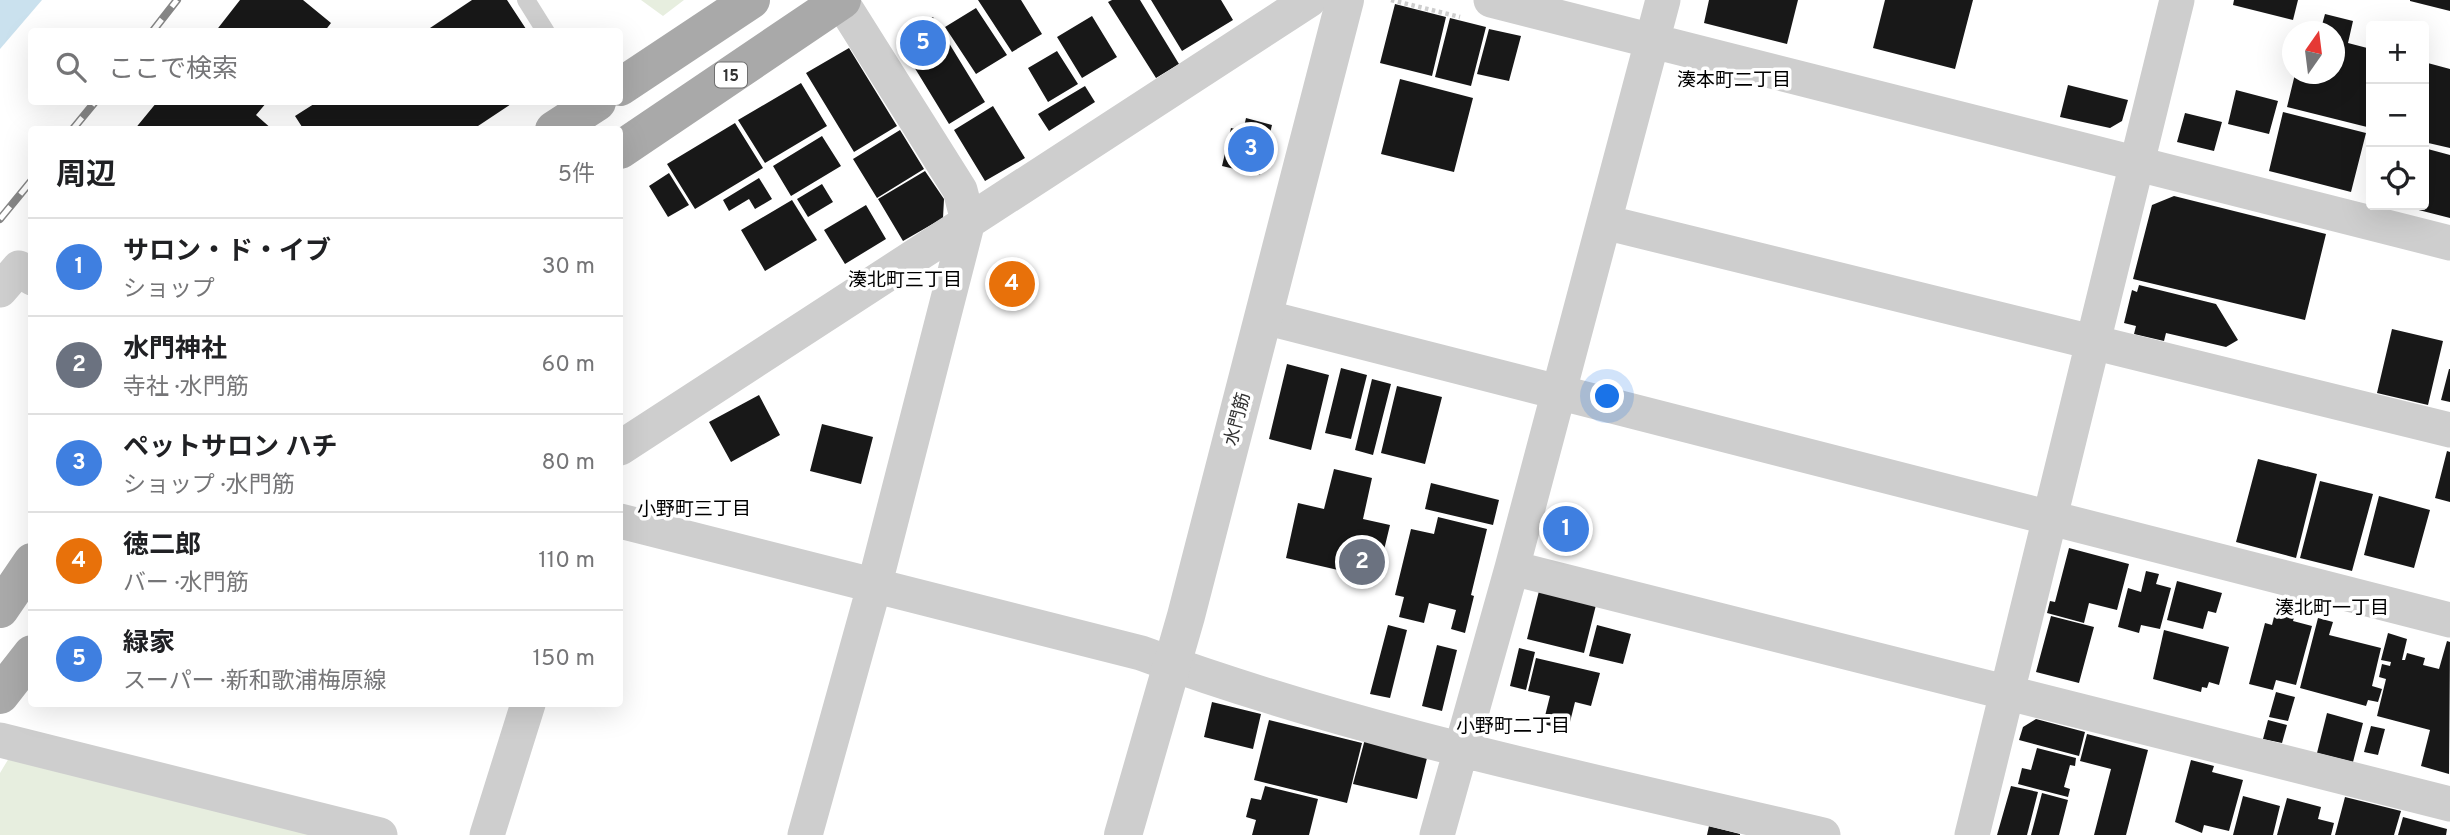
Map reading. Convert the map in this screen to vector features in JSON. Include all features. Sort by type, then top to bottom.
[{"type":"main road","points":[[623,84],[751,0]]},
{"type":"main road","name":"15","points":[[623,148],[842,1]]},
{"type":"main road","points":[[560,126],[591,105]]},
{"type":"main road","points":[[0,609],[28,568]]},
{"type":"main road","points":[[0,695],[28,659]]},
{"type":"street","points":[[623,447],[1309,0]]},
{"type":"street","name":"水門筋","points":[[1122,835],[1172,665],[1345,0]]},
{"type":"street","points":[[1491,0],[2450,243]]},
{"type":"street","points":[[1437,835],[1512,568],[1662,0]]},
{"type":"street","points":[[1972,835],[2177,0]]},
{"type":"street","points":[[804,835],[874,587],[968,221],[960,190],[842,1]]},
{"type":"street","points":[[1604,222],[2450,429]]},
{"type":"street","points":[[0,290],[19,268],[28,275]]},
{"type":"street","points":[[1264,317],[2450,620]]},
{"type":"street","points":[[623,522],[1141,653],[1211,680],[1460,748],[1823,835]]},
{"type":"street","points":[[1512,568],[2450,804]]},
{"type":"street","points":[[487,835],[527,707]]},
{"type":"street","points":[[0,740],[380,835]]},
{"type":"lane","points":[[526,0],[544,28]]},
{"type":"green space","points":[[641,0],[684,0],[663,16]]},
{"type":"green space","points":[[9,758],[316,835],[0,835],[0,773]]},
{"type":"water","points":[[0,0],[42,0],[0,49]]},
{"type":"building","points":[[240,0],[303,0],[331,23],[327,28],[218,28]]},
{"type":"building","points":[[472,0],[507,0],[525,28],[430,28]]},
{"type":"building","points":[[978,0],[1021,0],[1042,34],[1012,52]]},
{"type":"building","points":[[1140,0],[1179,64],[1156,78],[1108,2]]},
{"type":"building","points":[[1151,0],[1221,0],[1233,20],[1182,51]]},
{"type":"building","points":[[1709,0],[1798,0],[1787,44],[1704,23]]},
{"type":"building","points":[[1885,0],[1973,0],[1955,69],[1873,48]]},
{"type":"building","points":[[2234,0],[2298,0],[2293,20],[2233,5]]},
{"type":"building","points":[[2450,0],[2450,11],[2410,1]]},
{"type":"building","points":[[1395,4],[1446,17],[1432,76],[1380,63]]},
{"type":"building","points":[[976,8],[1007,55],[976,74],[945,27]]},
{"type":"building","points":[[2325,14],[2353,21],[2348,43],[2366,48],[2366,127],[2287,107],[2293,84],[2345,84],[2345,21],[2323,21]]},
{"type":"building","points":[[1092,16],[1117,57],[1082,78],[1057,37]]},
{"type":"building","points":[[933,17],[985,102],[949,124],[897,39]]},
{"type":"building","points":[[1450,18],[1486,27],[1471,86],[1435,77]]},
{"type":"building","points":[[1489,29],[1521,36],[1509,81],[1477,74]]},
{"type":"building","points":[[849,48],[897,126],[854,152],[806,73]]},
{"type":"building","points":[[1057,51],[1078,84],[1048,102],[1028,68]]},
{"type":"building","points":[[2429,63],[2450,69],[2450,148],[2429,143]]},
{"type":"building","points":[[1400,79],[1473,98],[1454,172],[1381,154]]},
{"type":"building","points":[[801,83],[827,126],[765,163],[738,120]]},
{"type":"building","points":[[2068,85],[2128,100],[2122,121],[2110,128],[2060,117]]},
{"type":"building","points":[[1085,86],[1095,102],[1049,131],[1038,114]]},
{"type":"building","points":[[2236,90],[2278,101],[2269,134],[2228,124]]},
{"type":"building","points":[[155,105],[264,105],[256,115],[268,126],[137,126]]},
{"type":"building","points":[[312,105],[510,105],[478,126],[301,126],[295,116]]},
{"type":"building","points":[[993,106],[1025,158],[985,181],[954,130]]},
{"type":"building","points":[[2283,112],[2366,133],[2351,192],[2269,171]]},
{"type":"building","points":[[2185,113],[2222,122],[2214,151],[2177,142]]},
{"type":"building","points":[[1246,118],[1272,125],[1260,175],[1222,166],[1231,128],[1243,131]]},
{"type":"building","points":[[735,123],[763,168],[695,209],[667,164]]},
{"type":"building","points":[[900,130],[924,169],[877,198],[853,159]]},
{"type":"building","points":[[822,136],[841,166],[791,196],[773,166]]},
{"type":"building","points":[[2429,149],[2450,155],[2450,218],[2419,210],[2429,210]]},
{"type":"building","points":[[925,171],[944,199],[943,218],[903,241],[878,199]]},
{"type":"building","points":[[669,173],[689,205],[668,217],[649,186]]},
{"type":"building","points":[[759,178],[772,199],[755,209],[749,199],[729,211],[723,200]]},
{"type":"building","points":[[822,184],[833,202],[808,217],[797,199]]},
{"type":"building","points":[[2174,196],[2326,234],[2305,320],[2133,279],[2152,205]]},
{"type":"building","points":[[792,200],[817,240],[765,271],[741,230]]},
{"type":"building","points":[[866,205],[886,239],[845,264],[824,230]]},
{"type":"building","points":[[2139,285],[2216,304],[2238,340],[2226,347],[2166,333],[2164,341],[2134,334],[2136,326],[2124,323],[2132,290],[2137,292]]},
{"type":"building","points":[[2392,329],[2443,341],[2428,405],[2377,393]]},
{"type":"building","points":[[1287,364],[1329,375],[1311,450],[1269,439]]},
{"type":"building","points":[[1341,368],[1367,375],[1351,439],[1325,433]]},
{"type":"building","points":[[2450,369],[2450,402],[2441,400]]},
{"type":"building","points":[[1372,379],[1391,384],[1373,455],[1355,450]]},
{"type":"building","points":[[1397,386],[1442,397],[1425,464],[1381,453]]},
{"type":"building","points":[[759,395],[780,435],[731,462],[709,422]]},
{"type":"building","points":[[822,424],[873,437],[861,484],[810,471]]},
{"type":"building","points":[[2447,451],[2450,452],[2450,502],[2435,498]]},
{"type":"building","points":[[2258,459],[2317,474],[2296,558],[2236,542]]},
{"type":"building","points":[[1334,469],[1372,478],[1363,519],[1390,525],[1377,579],[1286,558],[1298,503],[1324,509]]},
{"type":"building","points":[[2320,481],[2373,494],[2352,571],[2300,558]]},
{"type":"building","points":[[1431,483],[1499,500],[1493,525],[1425,509]]},
{"type":"building","points":[[2379,496],[2430,510],[2414,568],[2364,555]]},
{"type":"building","points":[[1438,517],[1487,529],[1465,633],[1451,629],[1456,610],[1429,603],[1424,623],[1399,617],[1404,597],[1395,595],[1411,529],[1434,534]]},
{"type":"building","points":[[2069,548],[2129,564],[2117,610],[2089,603],[2084,623],[2047,613],[2050,601],[2055,602]]},
{"type":"building","points":[[2146,571],[2159,574],[2156,584],[2171,588],[2160,629],[2141,625],[2139,633],[2118,627],[2128,588],[2141,592]]},
{"type":"building","points":[[2177,581],[2222,593],[2216,613],[2208,611],[2203,629],[2167,620]]},
{"type":"building","points":[[1540,587],[1597,601],[1584,653],[1527,639]]},
{"type":"building","points":[[2276,609],[2295,614],[2293,621],[2312,626],[2296,685],[2276,680],[2273,690],[2249,684],[2265,623],[2272,625]]},
{"type":"building","points":[[2051,616],[2094,627],[2079,683],[2036,672]]},
{"type":"building","points":[[2318,618],[2333,622],[2329,635],[2381,648],[2372,686],[2382,689],[2378,702],[2368,700],[2366,706],[2300,688]]},
{"type":"building","points":[[1388,625],[1407,630],[1390,698],[1370,694]]},
{"type":"building","points":[[1597,625],[1631,634],[1623,664],[1589,656]]},
{"type":"building","points":[[2164,630],[2229,647],[2219,685],[2209,682],[2207,688],[2202,687],[2201,692],[2153,679]]},
{"type":"building","points":[[2388,633],[2407,639],[2402,660],[2405,660],[2407,653],[2425,658],[2423,665],[2439,669],[2447,641],[2450,642],[2449,774],[2421,766],[2430,730],[2377,716],[2386,679],[2379,677],[2382,664],[2390,666],[2391,662],[2381,660]]},
{"type":"building","points":[[1437,645],[1457,650],[1442,711],[1422,706]]},
{"type":"building","points":[[1519,648],[1535,652],[1526,690],[1510,686]]},
{"type":"building","points":[[1536,658],[1600,673],[1591,706],[1575,702],[1568,730],[1543,724],[1550,696],[1528,691]]},
{"type":"building","points":[[2276,692],[2295,697],[2288,721],[2269,717]]},
{"type":"building","points":[[1212,702],[1261,714],[1253,749],[1204,737]]},
{"type":"building","points":[[2327,713],[2363,723],[2353,762],[2317,753]]},
{"type":"building","points":[[2036,719],[2085,732],[2079,756],[2019,740],[2023,727]]},
{"type":"building","points":[[1269,720],[1362,743],[1347,803],[1254,780]]},
{"type":"building","points":[[2268,720],[2287,725],[2282,743],[2263,739]]},
{"type":"building","points":[[2371,726],[2385,729],[2378,755],[2364,752]]},
{"type":"building","points":[[2087,734],[2148,750],[2126,835],[2094,835],[2111,769],[2080,761]]},
{"type":"building","points":[[1365,739],[1428,754],[1417,799],[1353,784]]},
{"type":"building","points":[[2037,748],[2076,758],[2075,766],[2070,765],[2064,787],[2070,789],[2068,797],[2018,784],[2022,768],[2031,770]]},
{"type":"building","points":[[2191,760],[2214,766],[2212,772],[2243,780],[2229,831],[2204,825],[2202,833],[2175,822]]},
{"type":"building","points":[[1265,786],[1318,799],[1309,835],[1252,835],[1256,820],[1246,817],[1251,798],[1261,800]]},
{"type":"building","points":[[2011,786],[2038,792],[2027,835],[1997,835]]},
{"type":"building","points":[[2042,793],[2068,800],[2059,835],[2031,835]]},
{"type":"building","points":[[2243,796],[2280,806],[2273,835],[2233,835]]},
{"type":"building","points":[[2345,797],[2401,811],[2394,835],[2335,835]]},
{"type":"building","points":[[2287,798],[2321,807],[2318,819],[2334,823],[2331,835],[2277,835]]},
{"type":"building","points":[[2403,817],[2447,829],[2446,835],[2398,835]]},
{"type":"building","points":[[1709,826],[1740,834],[1740,835],[1707,835]]},
{"type":"railway","points":[[155,28],[177,0]]},
{"type":"railway","points":[[75,126],[93,105]]},
{"type":"railway","points":[[0,219],[28,185]]},
{"type":"place","name":"緑家","points":[[923,43]]},
{"type":"place","name":"ペットサロン ハチ","points":[[1251,149]]},
{"type":"place","name":"徳二郎","points":[[1012,284]]},
{"type":"place","name":"サロン・ド・イブ","points":[[1566,529]]},
{"type":"place","name":"水門神社","points":[[1362,562]]},
{"type":"district","name":"湊本町二丁目","points":[[1734,79]]},
{"type":"district","name":"湊北町三丁目","points":[[905,279]]},
{"type":"district","name":"小野町三丁目","points":[[694,508]]},
{"type":"district","name":"湊北町一丁目","points":[[2332,607]]},
{"type":"district","name":"小野町二丁目","points":[[1513,725]]}]
